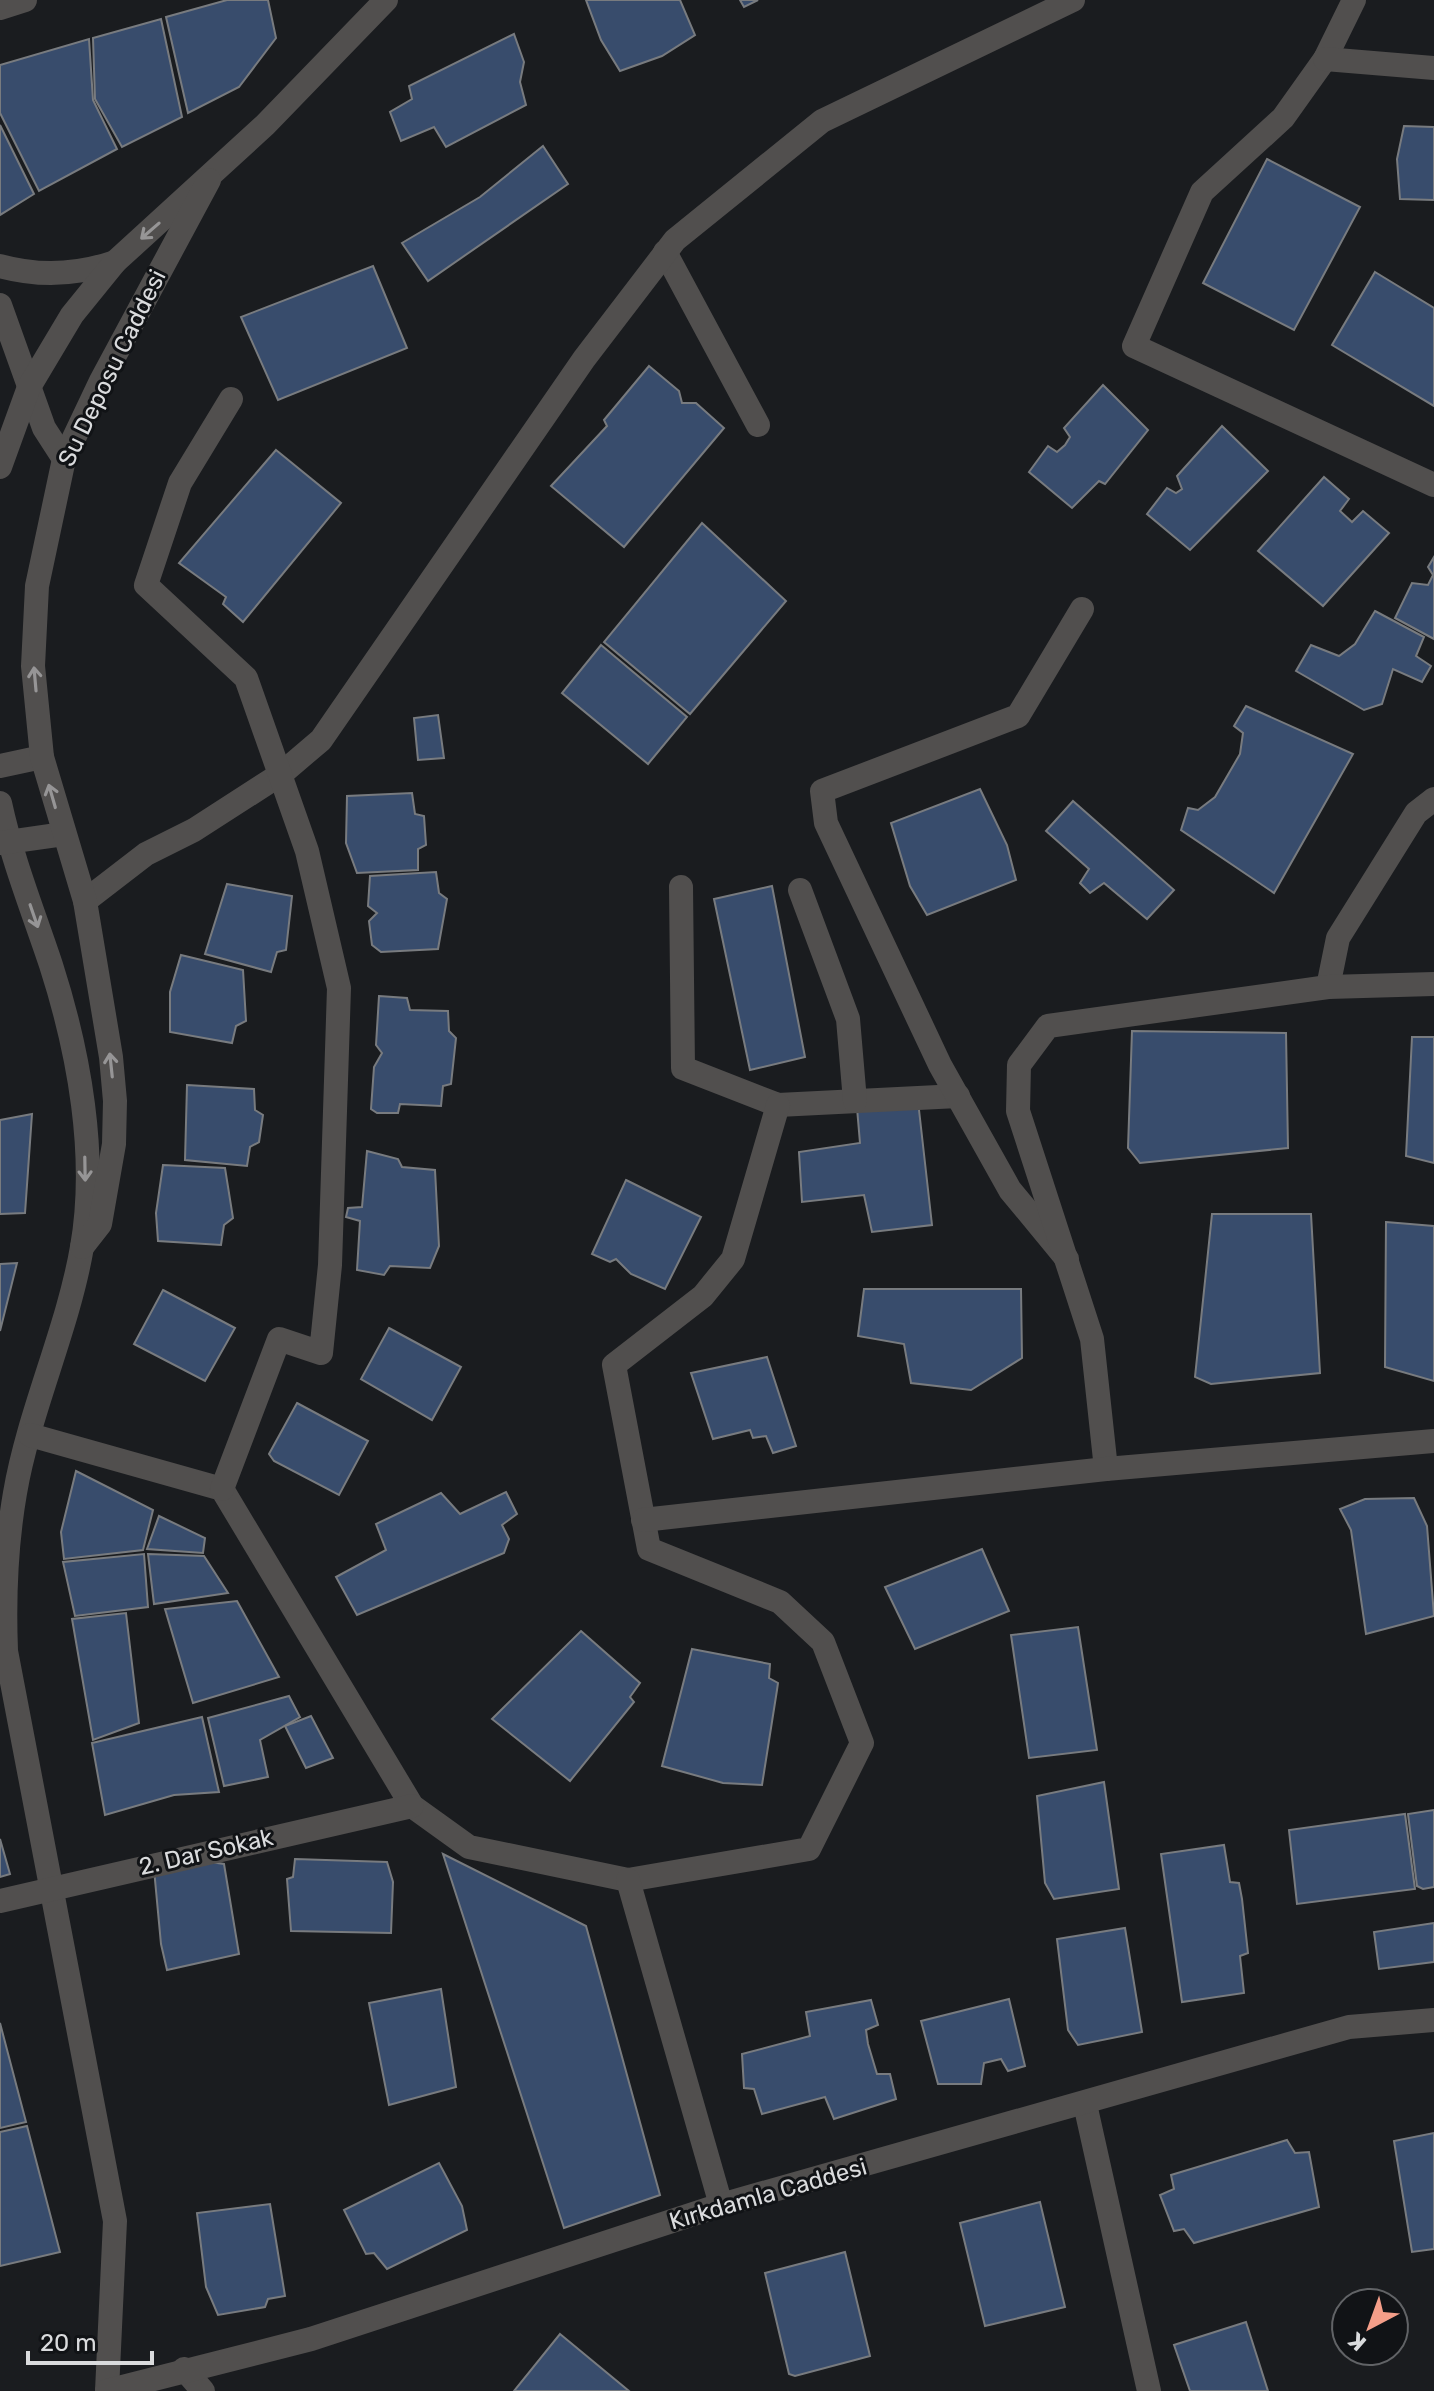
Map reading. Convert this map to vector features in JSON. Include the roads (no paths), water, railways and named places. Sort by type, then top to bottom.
[{"type":"street","points":[[0,8],[25,0]]},
{"type":"street","name":"Su Deposu Caddesi","points":[[0,467],[29,387],[72,315],[115,262],[209,180],[331,60],[386,0]]},
{"type":"street","points":[[85,901],[146,854],[194,830],[281,774],[321,740],[584,359],[675,240],[822,121],[1073,0]]},
{"type":"street","points":[[1354,0],[1325,59],[1283,118],[1202,192],[1134,346],[1434,485]]},
{"type":"street","points":[[1325,59],[1434,68]]},
{"type":"street","name":"Su Deposu Caddesi","points":[[82,1247],[100,1224],[103,1211],[114,1144],[115,1101],[111,1057],[85,901],[42,757],[33,666],[37,586],[64,459],[108,367],[209,180]]},
{"type":"street","points":[[665,252],[758,425]]},
{"type":"street","points":[[0,266],[49,274],[93,270],[115,262]]},
{"type":"street","points":[[0,305],[44,428],[64,459]]},
{"type":"street","points":[[222,1489],[279,1339],[321,1353],[330,1265],[339,988],[307,851],[246,678],[146,585],[180,483],[231,399]]},
{"type":"street","points":[[1067,1259],[1010,1190],[958,1096],[882,947],[826,823],[822,791],[1018,716],[1082,609]]},
{"type":"street","points":[[0,766],[42,757]]},
{"type":"street","points":[[1328,987],[1338,938],[1416,813],[1434,799]]},
{"type":"street","points":[[0,803],[4,842],[52,968],[72,1044],[82,1107],[86,1174],[82,1247],[15,1492],[2,1602],[6,1651],[115,2221],[107,2391]]},
{"type":"street","points":[[4,842],[64,834]]},
{"type":"street","points":[[681,887],[683,1068],[778,1105],[958,1096]]},
{"type":"street","points":[[800,890],[848,1019],[855,1101]]},
{"type":"street","points":[[1106,1469],[1092,1339],[1018,1111],[1019,1065],[1048,1026],[1328,987],[1434,984]]},
{"type":"street","points":[[30,1435],[222,1489],[319,1657],[412,1806],[469,1847],[628,1880],[809,1849],[862,1743],[823,1642],[780,1602],[649,1549],[614,1365],[703,1296],[733,1259],[778,1105]]},
{"type":"street","points":[[643,1520],[1106,1469],[1434,1441]]},
{"type":"street","name":"2. Dar Sokak","points":[[0,1901],[412,1806]]},
{"type":"street","points":[[628,1880],[721,2205]]},
{"type":"street","name":"Kırkdamla Caddesi","points":[[107,2391],[311,2339],[721,2205],[1349,2027],[1434,2020]]},
{"type":"street","points":[[1085,2104],[1149,2391]]},
{"type":"street","points":[[184,2369],[203,2391]]}]
